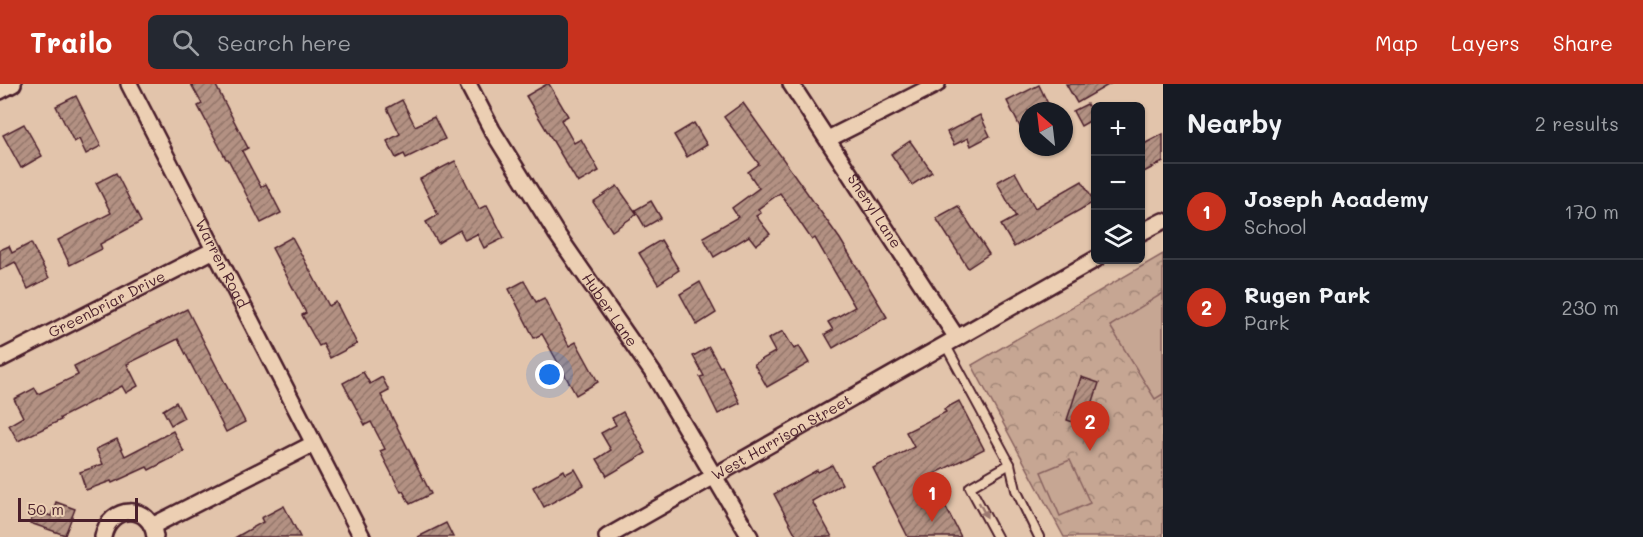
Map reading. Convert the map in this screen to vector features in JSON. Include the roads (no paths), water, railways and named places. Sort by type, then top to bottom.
[{"type":"street","points":[[0,91],[13,84]]},
{"type":"street","name":"Warren Road","points":[[129,84],[362,537]]},
{"type":"street","name":"Huber Lane","points":[[468,84],[492,130],[556,233],[653,373],[750,537]]},
{"type":"street","name":"Sheryl Lane","points":[[791,84],[828,139],[951,341]]},
{"type":"street","points":[[828,139],[937,84]]},
{"type":"street","points":[[1145,230],[1163,220]]},
{"type":"street","name":"Greenbriar Drive","points":[[0,359],[214,250]]},
{"type":"street","name":"West Harrison Street","points":[[607,537],[1091,261]]},
{"type":"street","points":[[103,537],[109,521],[123,512],[140,514],[147,519],[153,531],[313,444]]},
{"type":"lane","points":[[951,341],[1010,464],[1016,490],[1039,537]]},
{"type":"lane","points":[[997,537],[970,487],[1010,464]]},
{"type":"place","name":"Rugen Park","points":[[1090,451]]},
{"type":"place","name":"Joseph Academy","points":[[932,522]]}]
